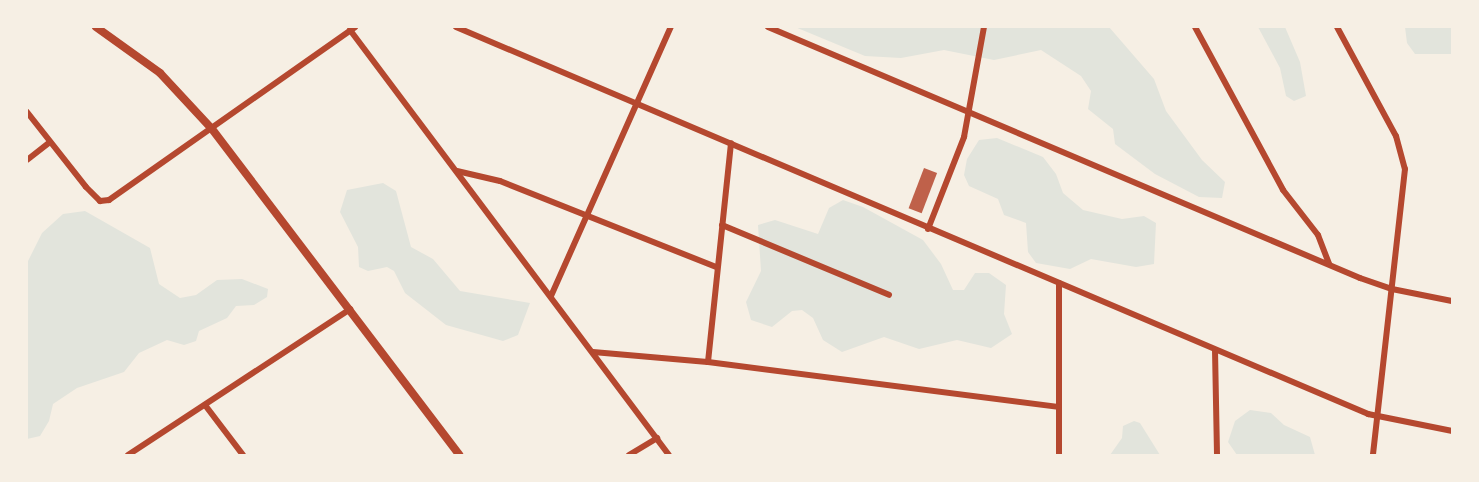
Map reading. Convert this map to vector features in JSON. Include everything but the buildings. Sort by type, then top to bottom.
[{"type":"street","points":[[96,27],[160,73],[212,129],[459,455]]},
{"type":"street","points":[[456,27],[1377,418],[1452,431]]},
{"type":"street","points":[[551,296],[639,104],[671,27]]},
{"type":"street","points":[[768,27],[1329,264],[1392,289],[1452,301]]},
{"type":"street","points":[[928,229],[956,161],[971,112],[984,27]]},
{"type":"street","points":[[1195,27],[1283,190],[1318,235],[1329,264]]},
{"type":"street","points":[[1337,27],[1396,136],[1404,159],[1373,455]]},
{"type":"street","points":[[27,112],[100,201],[116,196],[352,29],[669,455]]},
{"type":"street","points":[[27,160],[50,142]]},
{"type":"street","points":[[708,362],[730,143]]},
{"type":"street","points":[[457,171],[485,176],[716,267]]},
{"type":"street","points":[[722,225],[889,295]]},
{"type":"street","points":[[1059,283],[1059,455]]},
{"type":"street","points":[[128,455],[350,309]]},
{"type":"street","points":[[1215,350],[1217,455]]},
{"type":"street","points":[[594,352],[708,362],[1058,407]]},
{"type":"street","points":[[205,405],[243,455]]},
{"type":"street","points":[[629,455],[657,438]]},
{"type":"shaded area","points":[[795,27],[1109,27],[1154,79],[1166,111],[1202,160],[1225,182],[1222,198],[1199,197],[1155,174],[1115,144],[1113,129],[1088,109],[1091,91],[1081,76],[1041,50],[994,60],[944,50],[901,58],[865,56]]},
{"type":"shaded area","points":[[1258,27],[1285,27],[1300,62],[1306,96],[1294,101],[1286,96],[1280,68]]},
{"type":"shaded area","points":[[1405,27],[1452,27],[1452,54],[1415,54],[1407,43]]},
{"type":"shaded area","points":[[997,138],[1043,157],[1056,174],[1063,193],[1083,210],[1122,219],[1144,216],[1156,223],[1154,264],[1136,267],[1091,259],[1070,269],[1036,263],[1028,252],[1026,223],[1004,215],[998,199],[969,186],[964,175],[967,159],[979,140]]},
{"type":"shaded area","points":[[383,183],[396,191],[411,247],[433,259],[460,291],[530,303],[518,335],[503,341],[446,325],[405,293],[394,271],[387,267],[368,271],[359,267],[358,247],[340,212],[347,190]]},
{"type":"shaded area","points":[[843,200],[863,207],[923,240],[941,264],[953,290],[964,290],[975,273],[989,273],[1006,285],[1004,314],[1012,334],[991,348],[957,340],[919,349],[884,337],[842,352],[823,340],[813,318],[802,310],[792,311],[772,327],[751,320],[746,302],[761,271],[758,225],[775,220],[818,234],[829,208]]},
{"type":"shaded area","points":[[85,211],[150,248],[159,284],[180,298],[196,295],[217,280],[242,279],[268,289],[267,297],[254,305],[236,306],[227,318],[199,331],[196,341],[184,345],[167,340],[139,353],[124,372],[77,388],[53,404],[49,421],[40,436],[27,439],[27,263],[42,233],[63,214]]},
{"type":"shaded area","points":[[1250,410],[1271,413],[1284,425],[1310,437],[1315,455],[1237,455],[1228,442],[1235,421]]},
{"type":"shaded area","points":[[1134,421],[1140,423],[1160,455],[1110,455],[1122,438],[1123,426]]}]
